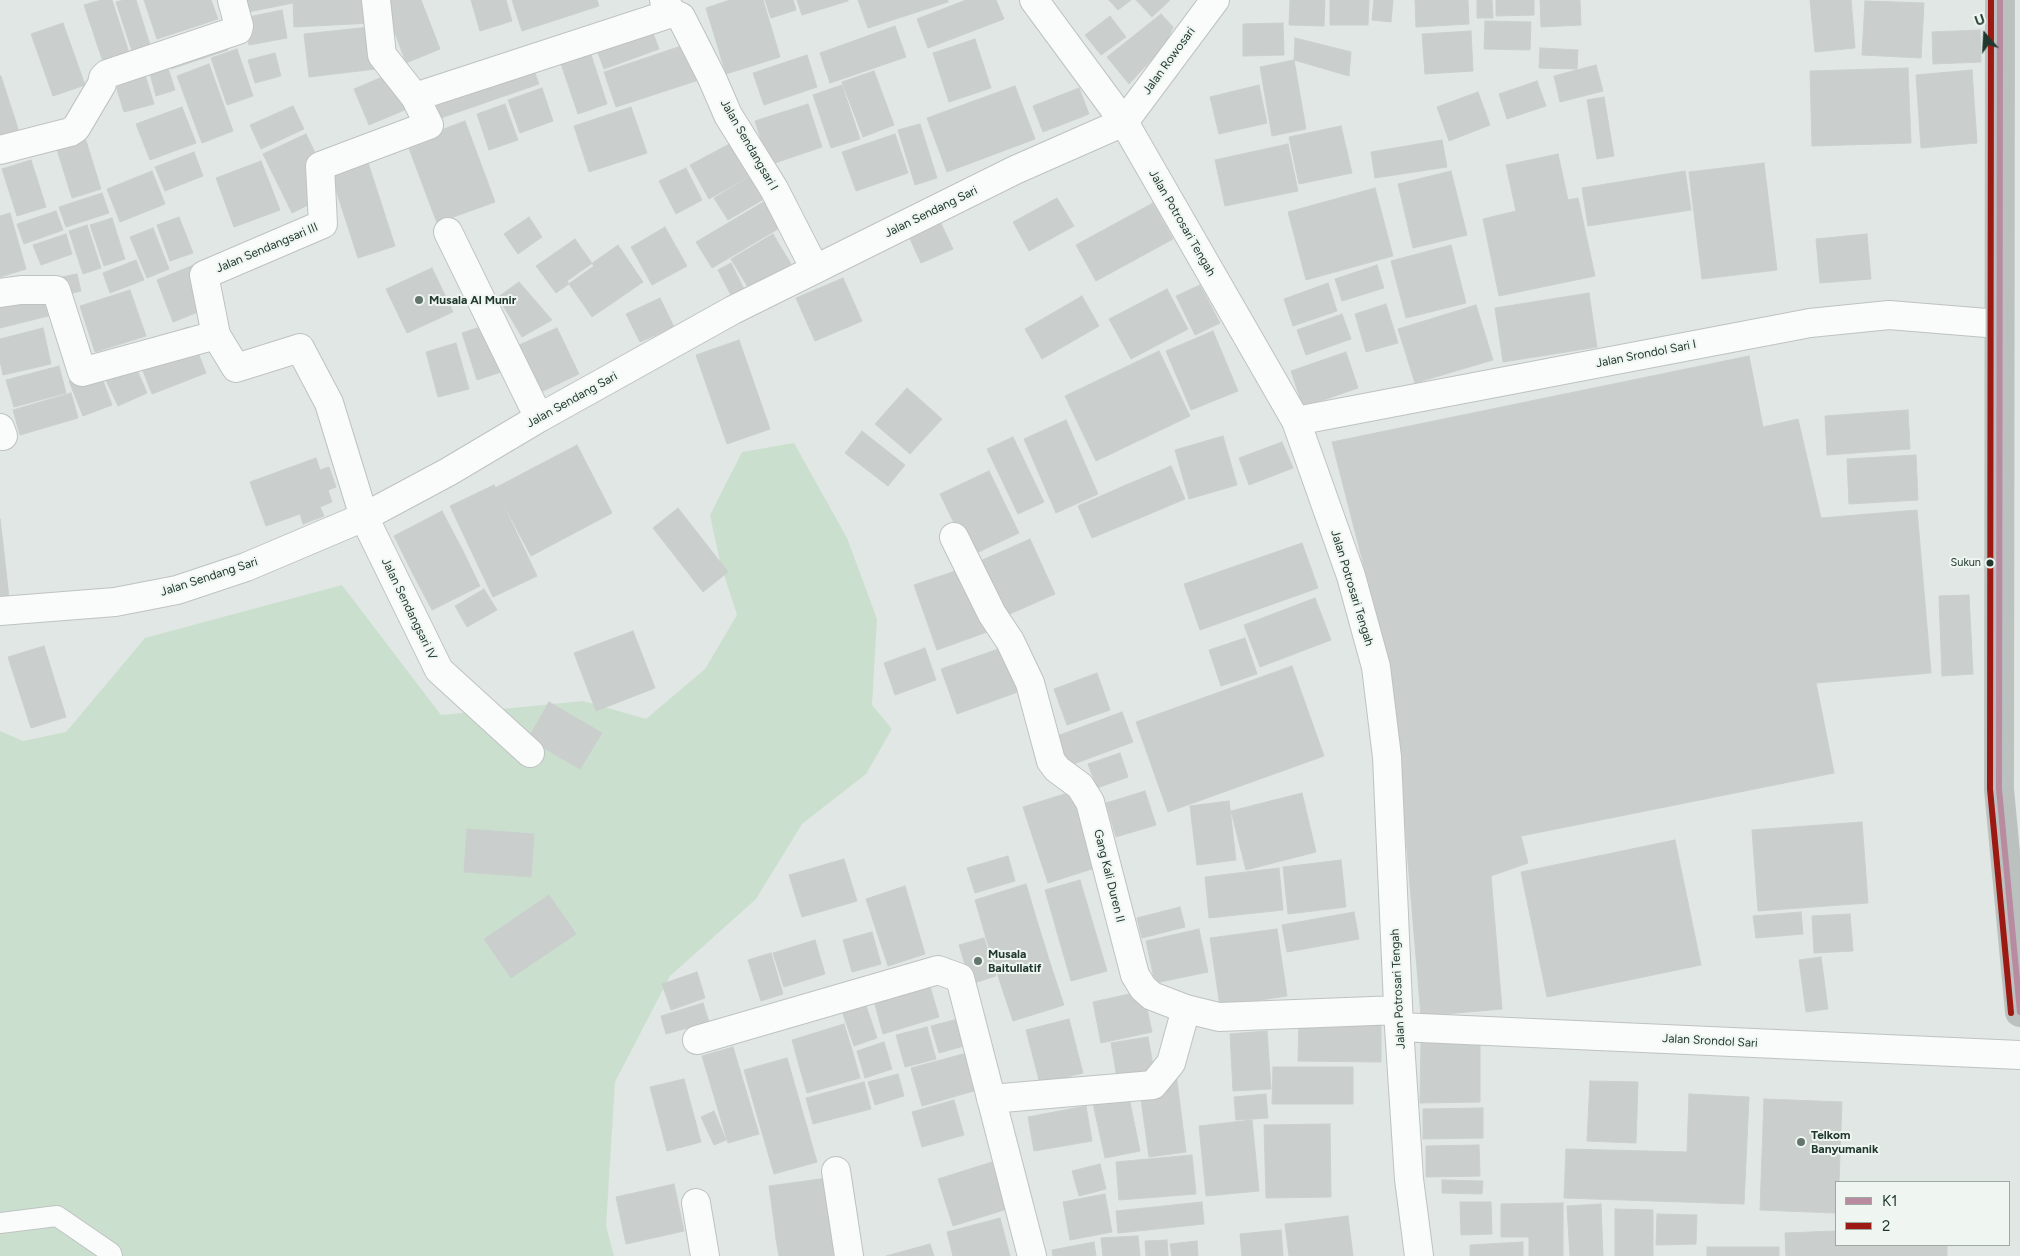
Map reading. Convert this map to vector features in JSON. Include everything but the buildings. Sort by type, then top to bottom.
[{"type":"highway","points":[[2000,0],[1999,789],[2020,1012]]},
{"type":"street","points":[[0,150],[70,132],[76,128],[107,74],[238,30],[239,26],[232,0]]},
{"type":"street","points":[[376,0],[382,55],[415,97],[668,7]]},
{"type":"street","name":"Jalan Potrosari Tengah","points":[[1034,0],[1124,122],[1296,421],[1351,576],[1376,667],[1387,757],[1399,1018],[1409,1179],[1419,1256]]},
{"type":"street","name":"Jalan Rowosari","points":[[1124,122],[1215,0]]},
{"type":"street","name":"Jalan Sendangsari I","points":[[668,7],[681,17],[712,78],[728,115],[774,189],[815,269]]},
{"type":"street","name":"Jalan Sendangsari III","points":[[364,517],[329,403],[300,348],[236,368],[216,336],[204,275],[322,224],[320,166],[429,125],[415,97]]},
{"type":"street","name":"Jalan Sendang Sari","points":[[0,610],[115,602],[177,590],[246,567],[364,517],[448,472],[539,418],[733,310],[1015,170],[1124,122]]},
{"type":"street","points":[[448,232],[539,418]]},
{"type":"street","points":[[0,293],[21,290],[56,290],[82,372],[216,336]]},
{"type":"street","name":"Jalan Srondol Sari I","points":[[1296,421],[1810,323],[1889,315],[2000,324]]},
{"type":"street","name":"Jalan Sendangsari IV","points":[[364,517],[439,670],[530,753]]},
{"type":"street","name":"Gang Kali Duren II","points":[[954,537],[992,614],[1010,641],[1030,683],[1051,761],[1057,769],[1080,786],[1090,802],[1135,975],[1143,988],[1152,996],[1186,1009],[1219,1017],[1399,1018]]},
{"type":"street","points":[[697,1040],[938,970],[960,978],[1032,1256]]},
{"type":"street","points":[[992,1099],[1153,1085],[1171,1063],[1186,1009]]},
{"type":"street","name":"Jalan Srondol Sari","points":[[1399,1018],[2020,1055]]},
{"type":"street","points":[[836,1171],[849,1256]]},
{"type":"street","points":[[696,1203],[705,1256]]},
{"type":"lane","points":[[0,1223],[57,1216],[111,1253],[112,1256]]},
{"type":"green space","points":[[794,443],[847,538],[877,619],[872,705],[892,729],[866,774],[802,824],[756,899],[670,976],[615,1082],[606,1226],[614,1256],[0,1256],[0,731],[23,741],[66,732],[145,638],[342,585],[441,715],[583,701],[646,719],[705,669],[737,615],[720,562],[710,515],[742,452]]},
{"type":"transit line","name":"2","points":[[1991,0],[1990,789],[2011,1013]]},
{"type":"transit line","name":"K1","points":[[2000,0],[1999,789],[2020,1012]]},
{"type":"place","name":"Musala Al Munir","points":[[419,300]]},
{"type":"place","name":"Sukun","points":[[1990,563]]},
{"type":"place","name":"Musala Baitullatif","points":[[978,961]]},
{"type":"place","name":"Telkom Banyumanik","points":[[1801,1142]]}]
